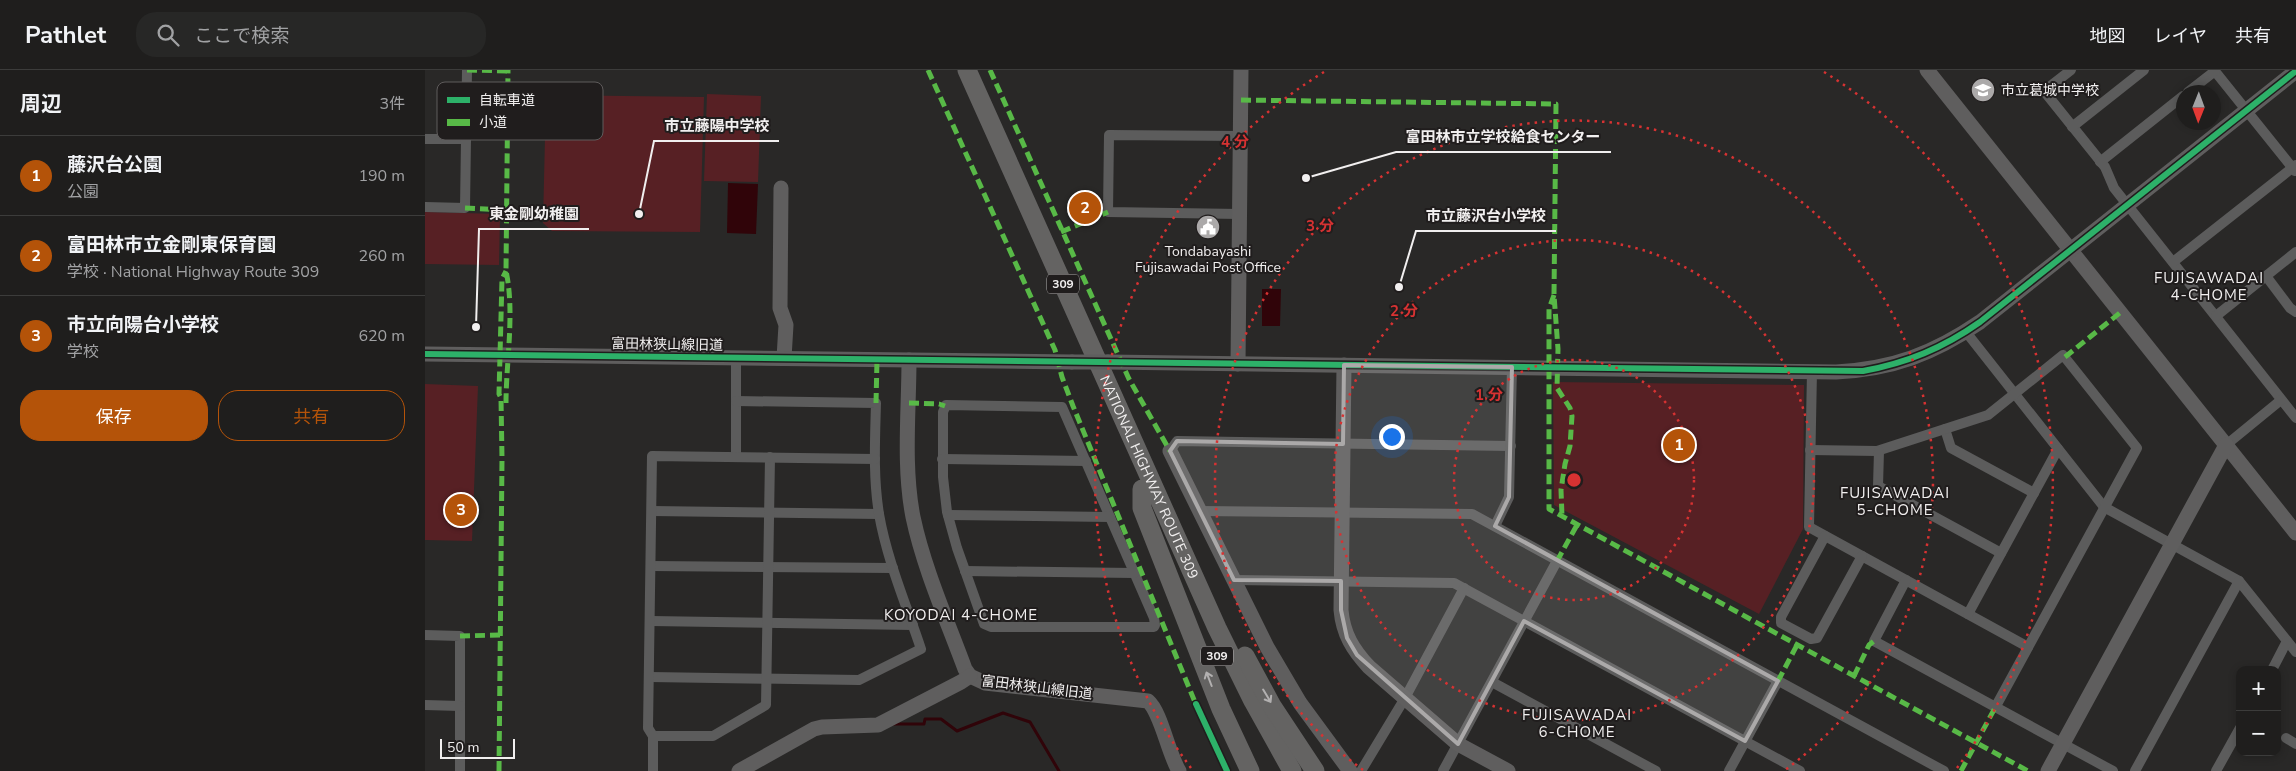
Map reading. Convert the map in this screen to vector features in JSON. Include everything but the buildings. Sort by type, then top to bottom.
[{"type":"highway","name":"NATIONAL HIGHWAY ROUTE 309","points":[[953,70],[1219,660],[1278,771]]},
{"type":"highway","name":"NATIONAL HIGHWAY ROUTE 309","points":[[967,70],[1159,499],[1253,701],[1292,771]]},
{"type":"highway","name":"309","points":[[1142,489],[1142,508],[1221,708],[1251,771]]},
{"type":"highway","name":"309","points":[[1159,499],[1206,582],[1257,679],[1315,771]]},
{"type":"street","points":[[457,70],[467,70]]},
{"type":"street","points":[[1238,364],[1241,70]]},
{"type":"street","points":[[1927,70],[2296,533]]},
{"type":"street","points":[[2071,70],[2044,91],[2100,162],[2114,188],[2296,418]]},
{"type":"street","points":[[2073,126],[2144,70]]},
{"type":"street","points":[[2173,262],[2295,168],[2215,70],[2197,85]]},
{"type":"street","points":[[909,360],[1812,371],[1863,371],[1892,366],[1928,353],[1966,332],[2292,72]]},
{"type":"street","points":[[2100,162],[2176,102]]},
{"type":"street","points":[[1240,214],[1108,212],[1109,135],[1241,136]]},
{"type":"street","points":[[425,208],[465,208],[466,140]]},
{"type":"street","points":[[781,188],[780,308],[786,325],[784,358]]},
{"type":"street","points":[[2216,316],[2296,252]]},
{"type":"street","points":[[2266,276],[2290,308],[2296,312]]},
{"type":"street","points":[[1966,332],[2104,507],[2239,581],[2296,652]]},
{"type":"street","name":"富田林狭山線旧道","points":[[425,354],[909,360],[908,477],[913,516],[925,557],[965,670],[970,676],[985,683],[1148,701],[1155,709],[1171,755],[1179,771]]},
{"type":"street","points":[[1810,450],[1879,451],[1988,415],[2063,355],[2137,448],[1997,706]]},
{"type":"street","points":[[736,358],[736,456]]},
{"type":"street","points":[[1344,365],[1341,581],[1342,622],[1347,638],[1357,655],[1369,667],[1458,744],[1508,771]]},
{"type":"street","points":[[1495,526],[1509,497],[1512,367]]},
{"type":"street","points":[[1812,371],[1809,527],[2028,647]]},
{"type":"street","points":[[2048,771],[2226,445],[2281,400]]},
{"type":"street","points":[[650,677],[859,680],[921,649],[893,568],[879,514],[875,459],[876,403],[736,401]]},
{"type":"street","points":[[946,405],[1059,406],[1064,410],[1087,462],[1154,618],[1155,625],[1153,627],[986,626],[965,571],[948,515],[942,460],[943,412],[946,405]]},
{"type":"street","points":[[1945,429],[1951,448],[2034,493]]},
{"type":"street","points":[[1350,771],[1287,682],[1252,619],[1170,451],[1177,442],[1511,446]]},
{"type":"street","points":[[1968,614],[2058,449]]},
{"type":"street","points":[[1879,451],[1878,486],[2001,553]]},
{"type":"street","points":[[653,771],[653,736],[648,728],[653,456],[875,459]]},
{"type":"street","points":[[653,736],[713,736],[767,705],[770,457]]},
{"type":"street","points":[[942,460],[1087,462]]},
{"type":"street","points":[[652,511],[879,514]]},
{"type":"street","points":[[1200,511],[1472,514],[1944,771]]},
{"type":"street","points":[[948,515],[1110,517]]},
{"type":"street","points":[[1825,536],[1781,617],[1781,623],[1803,635],[1811,639],[1817,638],[1862,556]]},
{"type":"street","points":[[1443,771],[1557,561]]},
{"type":"street","points":[[651,566],[893,568]]},
{"type":"street","points":[[965,571],[1134,573]]},
{"type":"street","points":[[1234,580],[1453,582],[1800,771]]},
{"type":"street","points":[[1906,580],[1874,641],[1997,706],[2113,771]]},
{"type":"street","points":[[2135,771],[2239,581]]},
{"type":"street","points":[[1361,771],[1405,698],[1464,588]]},
{"type":"street","points":[[651,621],[913,625]]},
{"type":"street","points":[[425,635],[460,636],[460,771]]},
{"type":"street","points":[[2274,666],[2287,641]]},
{"type":"street","points":[[739,771],[821,727],[879,725],[970,676]]},
{"type":"street","points":[[1729,771],[1778,681]]},
{"type":"street","points":[[1491,682],[1655,771]]},
{"type":"street","points":[[425,705],[460,706]]},
{"type":"street","points":[[2216,771],[2236,735]]},
{"type":"highlighted area","points":[[1344,365],[1512,367],[1509,497],[1495,526],[1778,681],[1745,741],[1524,621],[1458,744],[1357,655],[1347,638],[1341,610],[1341,581],[1234,580],[1170,451],[1177,441],[1343,444]]},
{"type":"shaded area","points":[[707,94],[761,96],[758,182],[704,181]]},
{"type":"shaded area","points":[[603,96],[704,97],[700,232],[552,231],[543,223],[545,140],[603,140]]},
{"type":"shaded area","points":[[728,183],[758,184],[756,234],[727,233]]},
{"type":"shaded area","points":[[425,212],[500,214],[499,265],[425,264]]},
{"type":"shaded area","points":[[1262,289],[1281,289],[1280,326],[1262,326]]},
{"type":"shaded area","points":[[1553,382],[1804,385],[1803,529],[1759,614],[1554,505]]},
{"type":"shaded area","points":[[425,384],[478,386],[472,541],[425,540]]},
{"type":"waterway","points":[[892,724],[924,724],[925,719],[941,719],[957,731],[1003,713],[1030,722],[1059,771]]},
{"type":"marked path","points":[[467,70],[508,71]]},
{"type":"marked path","points":[[508,70],[508,82]]},
{"type":"marked path","points":[[928,70],[1055,350],[1062,377],[1073,406],[1197,707]]},
{"type":"marked path","points":[[990,70],[1129,379],[1170,451]]},
{"type":"marked path","points":[[1241,100],[1556,104],[1554,295],[1558,349],[1557,388],[1570,408],[1572,416],[1570,446],[1561,490],[1562,516]]},
{"type":"marked path","points":[[506,403],[510,320],[509,287],[506,271],[507,140]]},
{"type":"marked path","points":[[465,208],[507,210]]},
{"type":"marked path","points":[[1061,232],[1108,212]]},
{"type":"marked path","points":[[499,771],[502,458],[501,398],[499,394],[502,279],[506,271]]},
{"type":"marked path","points":[[1554,295],[1549,309],[1549,509],[2028,771]]},
{"type":"marked path","points":[[2065,357],[2121,312]]},
{"type":"marked path","points":[[876,403],[877,360]]},
{"type":"marked path","points":[[909,403],[945,406]]},
{"type":"marked path","points":[[1557,561],[1577,525]]},
{"type":"marked path","points":[[460,636],[500,635]]},
{"type":"marked path","points":[[1854,676],[1869,645],[1874,641]]},
{"type":"marked path","points":[[1778,681],[1797,645]]},
{"type":"marked path","points":[[1961,771],[1996,706]]},
{"type":"cycle path","points":[[425,354],[1863,371],[1910,359],[1952,340],[1980,322],[2296,71]]},
{"type":"cycle path","points":[[1196,704],[1227,771]]},
{"type":"place","name":"市立葛城中学校","points":[[1983,90]]},
{"type":"place","name":"富田林市立学校給食センター","points":[[1306,178]]},
{"type":"place","name":"富田林市立金剛東保育園","points":[[1085,208]]},
{"type":"place","name":"市立藤陽中学校","points":[[639,214]]},
{"type":"place","name":"Tondabayashi Fujisawadai Post Office","points":[[1208,227]]},
{"type":"place","name":"市立藤沢台小学校","points":[[1399,287]]},
{"type":"place","name":"東金剛幼稚園","points":[[476,327]]},
{"type":"place","name":"藤沢台公園","points":[[1679,445]]},
{"type":"place","name":"市立向陽台小学校","points":[[461,510]]},
{"type":"district","name":"FUJISAWADAI 4-CHOME","points":[[2209,286]]},
{"type":"district","name":"FUJISAWADAI 5-CHOME","points":[[1895,502]]},
{"type":"district","name":"KOYODAI 4-CHOME","points":[[961,615]]},
{"type":"district","name":"FUJISAWADAI 6-CHOME","points":[[1577,724]]}]
